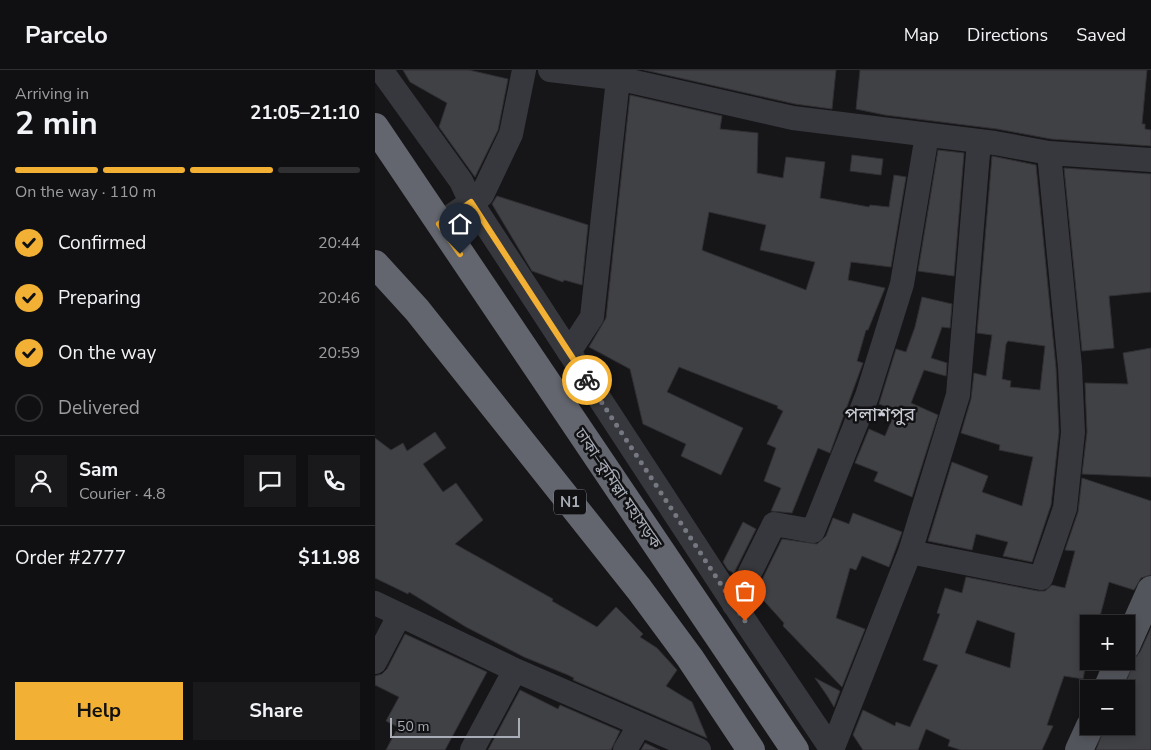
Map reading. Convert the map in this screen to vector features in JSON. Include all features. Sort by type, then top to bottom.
[{"type":"highway","name":"ঢাকা–কুমিল্লা মহাসড়ক","points":[[375,127],[795,750]]},
{"type":"highway","points":[[375,162],[406,175]]},
{"type":"highway","name":"N1","points":[[375,264],[417,310],[639,589],[690,658],[751,750]]},
{"type":"highway","points":[[639,589],[734,750]]},
{"type":"main road","points":[[1135,626],[1151,590]]},
{"type":"main road","points":[[1079,750],[1086,735]]},
{"type":"street","points":[[381,70],[461,181],[471,202],[734,605],[832,750],[910,552],[958,394],[979,141]]},
{"type":"street","points":[[439,224],[482,195],[511,134],[523,70]]},
{"type":"street","points":[[550,70],[618,74],[793,118],[979,141],[1049,152],[1151,160]]},
{"type":"street","points":[[569,352],[592,317],[618,74]]},
{"type":"street","points":[[734,605],[774,524],[813,531],[867,396],[902,284],[927,135]]},
{"type":"street","points":[[910,552],[1041,578],[1065,508],[1073,432],[1070,367],[1049,152]]},
{"type":"street","points":[[375,603],[515,670],[639,726],[699,750]]},
{"type":"street","points":[[375,662],[399,616]]},
{"type":"street","points":[[472,750],[515,670]]},
{"type":"street","points":[[625,750],[639,726]]},
{"type":"building","points":[[403,70],[469,70],[508,79],[498,130],[475,177],[439,127],[447,103],[410,82]]},
{"type":"building","points":[[644,70],[836,70],[832,109],[795,104]]},
{"type":"building","points":[[860,70],[1147,70],[1142,124],[1145,124],[1145,129],[1151,130],[1151,146],[1051,139],[997,129],[885,115],[856,109]]},
{"type":"building","points":[[630,95],[722,116],[720,129],[758,133],[757,173],[783,178],[786,157],[825,162],[820,198],[869,207],[870,205],[889,207],[894,175],[906,177],[891,267],[851,262],[848,280],[885,288],[868,330],[866,330],[857,361],[863,363],[830,453],[818,448],[792,513],[771,511],[781,488],[764,481],[776,448],[767,444],[783,411],[777,408],[778,406],[679,367],[667,392],[743,428],[721,475],[681,456],[686,444],[643,424],[630,369],[589,347],[606,318]],"holes":[[[709,212],[766,225],[760,250],[815,262],[806,290],[702,250]]]},
{"type":"building","points":[[938,150],[964,153],[954,276],[918,271]]},
{"type":"building","points":[[852,155],[883,159],[881,175],[850,171]]},
{"type":"building","points":[[992,156],[1036,165],[1056,368],[1059,432],[1051,505],[1032,562],[1003,556],[1008,542],[976,534],[972,550],[928,541],[952,462],[988,476],[982,492],[1022,506],[1033,457],[999,450],[1000,445],[961,433],[971,399],[974,373],[986,376],[992,335],[977,333]],"holes":[[[1008,341],[1045,346],[1040,390],[1010,387],[1011,381],[1002,379],[1006,344]]]},
{"type":"building","points":[[1064,168],[1151,174],[1151,292],[1109,296],[1114,348],[1082,351]]},
{"type":"building","points":[[497,196],[588,225],[582,285],[564,280],[563,282],[532,271],[492,204]]},
{"type":"building","points":[[922,297],[952,304],[950,328],[942,327],[931,358],[947,363],[946,376],[924,370],[911,403],[938,415],[912,497],[874,481],[878,472],[855,463],[869,429],[885,436],[896,410],[879,404],[896,349],[906,352],[915,327]]},
{"type":"building","points":[[1151,348],[1151,477],[1082,474],[1087,432],[1085,383],[1128,384],[1123,353]]},
{"type":"building","points":[[435,432],[446,448],[423,464],[443,492],[456,483],[483,520],[455,544],[553,599],[552,601],[597,627],[616,607],[643,634],[640,637],[657,648],[677,670],[666,686],[692,702],[707,738],[524,657],[466,627],[409,592],[408,594],[375,578],[375,438],[391,450],[403,443],[407,451]]},
{"type":"building","points":[[1082,478],[1151,501],[1151,575],[1141,578],[1134,590],[1109,582],[1100,615],[1080,615],[1080,670],[1085,670],[1083,679],[1064,676],[1047,725],[1053,726],[1042,750],[961,750],[948,746],[950,740],[926,729],[918,750],[863,750],[853,735],[863,710],[895,726],[896,722],[910,727],[938,665],[923,660],[940,614],[937,613],[945,588],[962,593],[966,577],[1038,591],[1045,591],[1052,585],[1065,588],[1075,551],[1065,550],[1078,512]],"holes":[[[977,620],[1015,633],[1010,668],[965,653]]]},
{"type":"building","points":[[853,513],[902,532],[889,567],[862,556],[856,570],[850,568],[836,618],[865,629],[842,687],[783,626],[784,623],[756,592],[782,539],[817,544],[826,536],[833,518],[849,524]]},
{"type":"building","points":[[743,522],[756,529],[734,573],[728,570],[723,562]]},
{"type":"building","points":[[1151,628],[1151,750],[1096,750],[1102,735],[1135,735],[1135,680],[1127,680],[1130,670],[1135,670],[1135,658],[1140,652]]},
{"type":"building","points":[[405,634],[487,672],[445,750],[386,750],[398,727],[386,721],[399,697],[375,685],[375,676],[382,674],[387,669]]},
{"type":"building","points":[[815,678],[840,691],[834,707],[828,697]]},
{"type":"building","points":[[520,690],[558,709],[560,705],[620,731],[611,750],[488,750]]},
{"type":"building","points":[[645,743],[660,750],[641,750]]},
{"type":"way so far","points":[[587,380],[745,621]]},
{"type":"district","name":"পলাশপুর","points":[[880,414]]},
{"type":"route","points":[[460,254],[439,224],[471,202],[587,380]]}]
